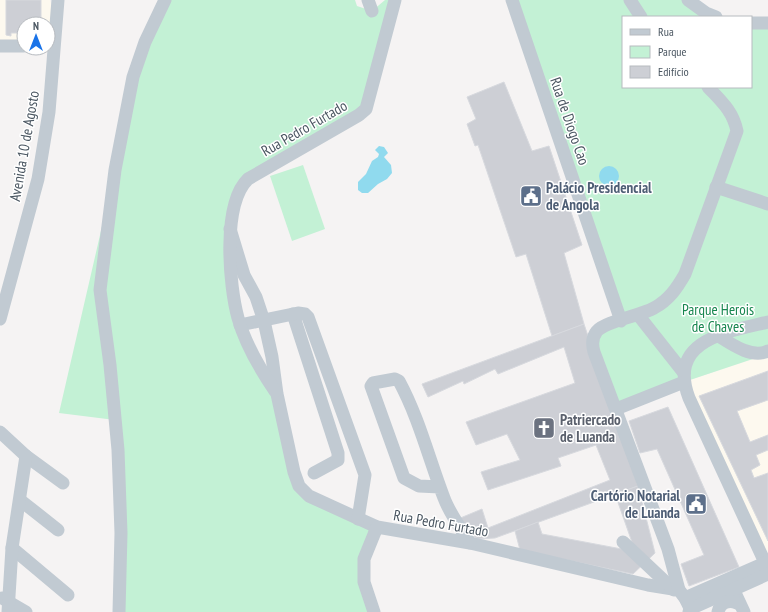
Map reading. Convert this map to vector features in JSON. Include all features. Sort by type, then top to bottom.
[{"type":"street","points":[[50,0],[54,16]]},
{"type":"street","name":"Avenida 10 de Agosto","points":[[56,16],[58,0]]},
{"type":"street","points":[[119,612],[121,533],[118,450],[110,365],[100,290],[115,170],[132,77],[145,42],[165,0]]},
{"type":"street","name":"Rua Pedro Furtado","points":[[277,394],[259,365],[240,325],[234,296],[230,229],[239,192],[242,185],[248,179],[359,116],[366,109],[395,0]]},
{"type":"street","name":"Rua de Diogo Cao","points":[[512,0],[621,321]]},
{"type":"street","points":[[630,0],[640,16]]},
{"type":"street","points":[[688,0],[706,13],[714,16]]},
{"type":"street","points":[[752,23],[768,23]]},
{"type":"street","points":[[0,46],[16,46]]},
{"type":"street","name":"Avenida 10 de Agosto","points":[[0,319],[38,179],[49,112],[50,56]]},
{"type":"street","points":[[685,602],[668,549],[594,352],[592,341],[594,335],[601,328],[639,316],[666,301],[676,290],[685,274],[736,131],[735,119],[729,109],[709,88]]},
{"type":"street","points":[[716,187],[768,204]]},
{"type":"street","name":"Rua Pedro Furtado","points":[[230,229],[244,275],[264,320],[272,357],[277,394],[294,472],[299,486],[309,496],[377,527],[470,543],[648,585],[685,602]]},
{"type":"street","points":[[234,296],[251,288]]},
{"type":"street","points":[[292,314],[338,453],[338,460],[314,473]]},
{"type":"street","points":[[240,325],[292,314],[305,314],[308,317],[365,475],[358,519]]},
{"type":"street","points":[[639,316],[684,377]]},
{"type":"street","points":[[685,602],[706,595],[767,569],[689,398],[684,377],[686,360],[693,350],[717,335],[768,322]]},
{"type":"street","points":[[717,335],[744,350],[758,353],[768,350]]},
{"type":"street","points":[[616,409],[684,377]]},
{"type":"street","points":[[440,487],[419,486],[404,478],[371,386],[373,383],[394,379],[399,381],[426,445],[440,487],[448,505],[470,543]]},
{"type":"street","points":[[0,432],[26,456],[63,483]]},
{"type":"street","points":[[26,456],[5,603],[26,612]]},
{"type":"street","points":[[20,500],[58,530]]},
{"type":"street","points":[[374,612],[364,582],[364,559],[377,527]]},
{"type":"street","points":[[623,542],[685,602]]},
{"type":"street","points":[[12,548],[68,595]]},
{"type":"street","points":[[731,584],[744,611]]},
{"type":"street","points":[[706,595],[716,612],[721,605],[729,601],[738,603],[744,611]]},
{"type":"shaded area","points":[[0,0],[50,0],[54,16],[16,16],[16,46],[0,46]]},
{"type":"shaded area","points":[[768,354],[768,565],[684,382]]},
{"type":"green space","points":[[165,0],[355,0],[357,6],[372,11],[385,0],[395,0],[366,109],[248,179],[236,201],[235,303],[266,376],[299,486],[377,527],[364,559],[374,612],[117,612],[115,420],[59,413],[115,170],[124,118]]},
{"type":"green space","name":"Parque Herois de Chaves","points":[[512,0],[688,0],[714,16],[622,16],[622,88],[752,88],[752,23],[768,21],[768,354],[684,382],[616,409],[592,341],[620,321]]},
{"type":"green space","points":[[303,165],[325,229],[292,241],[270,176]]},
{"type":"water","points":[[379,146],[384,147],[388,153],[384,157],[391,165],[392,173],[387,179],[378,184],[368,193],[362,193],[358,190],[358,182],[366,174],[372,161],[378,157],[379,154],[375,150]]},
{"type":"water","points":[[609,166],[616,169],[619,176],[616,183],[609,186],[602,183],[599,176],[602,169]]},
{"type":"building","points":[[6,0],[41,0],[41,16],[16,16],[16,33],[11,33],[11,36],[6,35]]},
{"type":"building","name":"Palácio Presidencial de Angola","points":[[504,82],[532,151],[549,146],[582,245],[564,253],[584,324],[552,336],[526,254],[516,257],[478,145],[475,146],[467,124],[476,119],[467,97]]},
{"type":"building","name":"Patriercado de Luanda","points":[[584,324],[638,486],[495,538],[478,539],[464,530],[458,519],[482,509],[488,528],[610,480],[596,445],[558,458],[561,466],[488,490],[481,472],[520,460],[507,434],[476,445],[466,422],[575,383],[564,347],[498,374],[495,369],[464,384],[463,381],[428,397],[422,384]]},
{"type":"building","points":[[768,371],[768,400],[737,411],[750,442],[768,435],[768,450],[756,455],[760,465],[751,470],[754,478],[768,473],[768,541],[699,396]]},
{"type":"building","name":"Cartório Notarial de Luanda","points":[[668,407],[739,567],[689,586],[681,564],[704,555],[657,449],[640,453],[629,421]]},
{"type":"building","points":[[638,486],[655,553],[633,574],[520,550],[515,531],[538,522],[542,534],[627,550],[633,545],[615,494]]},
{"type":"place","name":"Palácio Presidencial de Angola","points":[[531,196]]},
{"type":"place","name":"Patriercado de Luanda","points":[[544,428]]},
{"type":"place","name":"Cartório Notarial de Luanda","points":[[696,504]]}]
